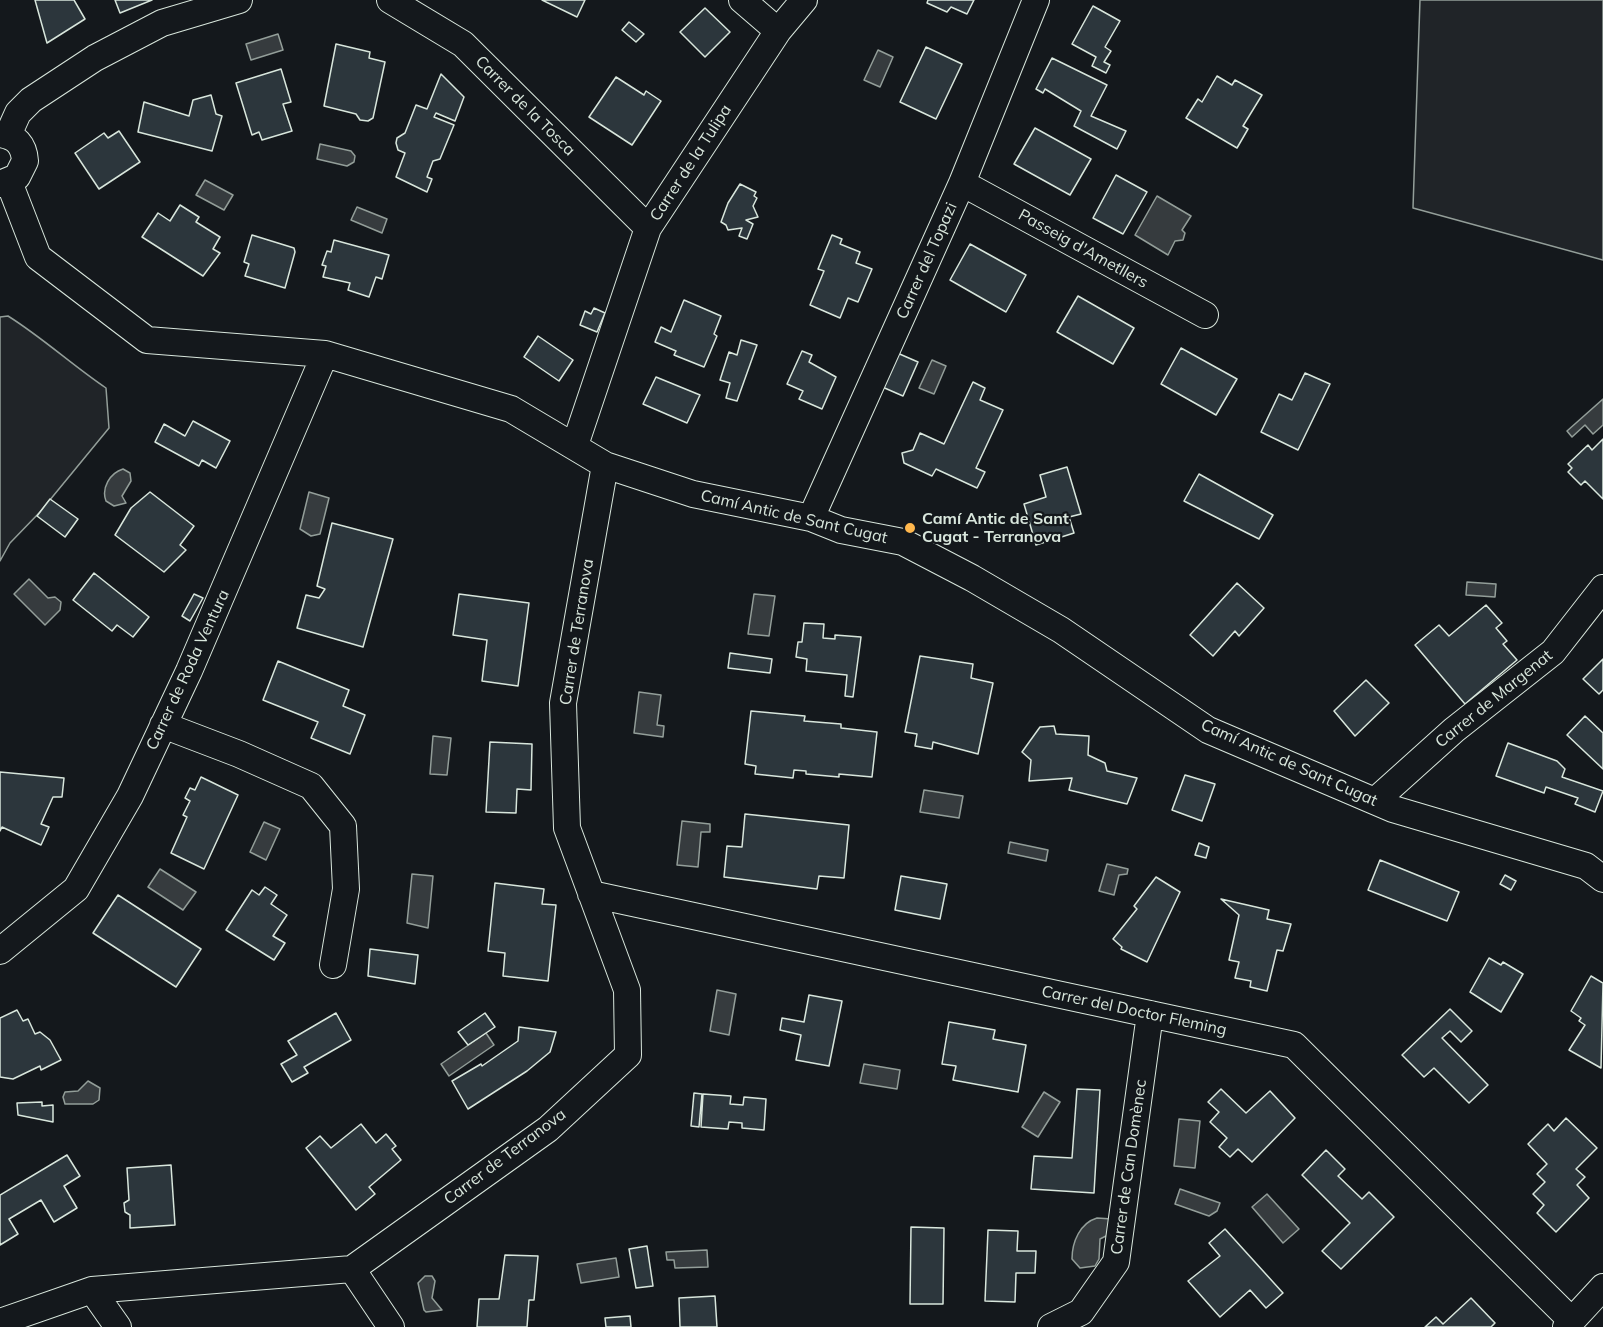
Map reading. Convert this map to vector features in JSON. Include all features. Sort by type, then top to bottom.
[{"type":"street","points":[[5,183],[20,174],[25,160],[20,143],[4,135],[18,113],[32,100],[95,58],[162,23],[239,0]]},
{"type":"street","name":"Carrer de la Tosca","points":[[390,0],[463,44],[648,228]]},
{"type":"street","points":[[742,0],[778,31]]},
{"type":"street","name":"Carrer de la Tulipa","points":[[575,445],[648,228],[778,31],[804,0]]},
{"type":"street","name":"Carrer del Topazi","points":[[811,518],[962,183],[1036,0]]},
{"type":"street","name":"Camí Antic de Sant Cugat","points":[[5,183],[38,257],[147,340],[325,354],[511,409],[575,445],[605,465],[693,494],[811,518],[841,530],[903,542],[972,578],[1061,630],[1208,730],[1393,809],[1586,866],[1603,879]]},
{"type":"street","name":"Passeig d'Ametllers","points":[[962,183],[1205,315]]},
{"type":"street","name":"Carrer de Roda Ventura","points":[[0,951],[76,889],[130,796],[240,554],[325,354]]},
{"type":"street","name":"Carrer de Terranova","points":[[352,1269],[548,1129],[628,1055],[627,990],[567,828],[563,703],[605,465]]},
{"type":"street","name":"Carrer de Margenat","points":[[1375,801],[1454,730],[1553,652],[1603,588]]},
{"type":"street","points":[[163,725],[311,786],[343,826],[346,889],[333,964]]},
{"type":"street","name":"Carrer del Doctor Fleming","points":[[591,894],[1294,1046],[1569,1324]]},
{"type":"street","name":"Carrer de Can Domènec","points":[[1051,1327],[1081,1312],[1116,1262],[1150,1014]]},
{"type":"street","points":[[0,1323],[92,1290],[352,1269],[391,1327]]},
{"type":"street","points":[[1569,1324],[1603,1287]]},
{"type":"street","points":[[92,1290],[118,1327]]},
{"type":"shaded area","points":[[1420,0],[1603,0],[1603,260],[1413,208]]},
{"type":"shaded area","points":[[278,34],[283,50],[251,60],[246,44]]},
{"type":"shaded area","points":[[878,50],[893,57],[880,87],[864,80]]},
{"type":"shaded area","points":[[320,144],[351,151],[355,156],[354,162],[347,166],[317,159]]},
{"type":"shaded area","points":[[205,180],[233,195],[224,210],[196,195]]},
{"type":"shaded area","points":[[1157,196],[1191,216],[1182,230],[1185,233],[1183,240],[1175,241],[1168,255],[1135,235]]},
{"type":"shaded area","points":[[357,207],[387,219],[382,233],[351,220]]},
{"type":"shaded area","points":[[8,316],[106,388],[109,428],[40,512],[10,543],[0,561],[0,317]]},
{"type":"shaded area","points":[[932,360],[946,366],[934,394],[919,388]]},
{"type":"shaded area","points":[[1603,399],[1603,425],[1593,434],[1585,425],[1572,437],[1567,431]]},
{"type":"shaded area","points":[[123,469],[130,473],[131,481],[122,496],[126,503],[114,506],[106,501],[106,486],[114,474]]},
{"type":"shaded area","points":[[309,492],[329,498],[320,534],[311,536],[300,529]]},
{"type":"shaded area","points":[[29,579],[48,598],[55,597],[61,602],[60,610],[45,625],[14,594]]},
{"type":"shaded area","points":[[1467,582],[1496,584],[1495,597],[1466,595]]},
{"type":"shaded area","points":[[754,594],[775,596],[769,636],[748,634]]},
{"type":"shaded area","points":[[639,692],[661,695],[657,725],[664,726],[663,737],[634,733]]},
{"type":"shaded area","points":[[433,736],[451,738],[447,775],[430,774]]},
{"type":"shaded area","points":[[924,790],[963,796],[959,818],[920,812]]},
{"type":"shaded area","points":[[682,821],[710,824],[710,832],[701,832],[698,867],[677,865]]},
{"type":"shaded area","points":[[264,822],[280,829],[266,860],[250,852]]},
{"type":"shaded area","points":[[1010,842],[1048,850],[1046,861],[1008,853]]},
{"type":"shaded area","points":[[1107,864],[1128,869],[1127,874],[1119,875],[1114,895],[1099,891]]},
{"type":"shaded area","points":[[160,869],[196,892],[183,910],[148,887]]},
{"type":"shaded area","points":[[412,874],[433,876],[428,928],[407,923]]},
{"type":"shaded area","points":[[717,990],[736,994],[729,1035],[710,1031]]},
{"type":"shaded area","points":[[486,1033],[494,1045],[449,1076],[441,1064]]},
{"type":"shaded area","points":[[864,1064],[900,1070],[897,1089],[860,1083]]},
{"type":"shaded area","points":[[88,1081],[100,1088],[99,1100],[93,1104],[65,1104],[63,1097],[65,1092],[78,1091]]},
{"type":"shaded area","points":[[1044,1092],[1060,1102],[1038,1137],[1022,1127]]},
{"type":"shaded area","points":[[1179,1119],[1200,1121],[1195,1168],[1174,1166]]},
{"type":"shaded area","points":[[1180,1189],[1220,1203],[1217,1211],[1209,1216],[1175,1204]]},
{"type":"shaded area","points":[[1267,1194],[1299,1229],[1283,1243],[1252,1207]]},
{"type":"shaded area","points":[[1097,1218],[1112,1219],[1110,1234],[1100,1239],[1099,1259],[1095,1266],[1080,1268],[1072,1259],[1075,1240],[1086,1224]]},
{"type":"shaded area","points":[[707,1250],[708,1267],[675,1268],[674,1260],[667,1260],[666,1252]]},
{"type":"shaded area","points":[[616,1258],[619,1277],[581,1283],[577,1264]]},
{"type":"shaded area","points":[[425,1276],[432,1276],[435,1281],[432,1298],[442,1310],[426,1312],[424,1310],[418,1283]]},
{"type":"building","points":[[35,0],[74,0],[85,19],[47,43]]},
{"type":"building","points":[[115,0],[152,0],[120,13]]},
{"type":"building","points":[[542,0],[585,0],[577,17]]},
{"type":"building","points":[[928,0],[974,0],[967,14],[951,7],[947,12],[927,3]]},
{"type":"building","points":[[1093,6],[1120,21],[1105,47],[1111,51],[1104,62],[1110,65],[1106,73],[1092,66],[1096,57],[1072,44]]},
{"type":"building","points":[[705,8],[730,32],[705,57],[680,32]]},
{"type":"building","points":[[629,22],[644,34],[636,42],[622,30]]},
{"type":"building","points":[[336,44],[370,52],[369,58],[385,62],[373,118],[368,121],[360,120],[356,114],[324,106]]},
{"type":"building","points":[[926,47],[962,64],[936,119],[900,102]]},
{"type":"building","points":[[1052,58],[1107,85],[1091,116],[1126,131],[1117,149],[1074,126],[1081,111],[1045,89],[1043,93],[1036,89]]},
{"type":"building","points":[[281,69],[291,102],[283,104],[292,131],[262,140],[259,132],[252,135],[236,83]]},
{"type":"building","points":[[441,74],[464,97],[455,121],[436,113],[434,117],[454,125],[440,159],[433,161],[427,177],[432,179],[427,192],[396,177],[405,153],[398,150],[396,143],[397,138],[405,133],[416,105],[427,109]]},
{"type":"building","points":[[1217,76],[1232,85],[1235,80],[1262,95],[1243,126],[1248,129],[1237,148],[1186,118],[1198,99],[1202,102]]},
{"type":"building","points":[[616,77],[644,95],[646,91],[661,101],[632,145],[589,117]]},
{"type":"building","points":[[211,95],[216,114],[222,116],[212,151],[138,132],[144,102],[189,116],[193,100]]},
{"type":"building","points":[[1035,128],[1091,159],[1070,195],[1014,164]]},
{"type":"building","points":[[119,131],[140,162],[99,189],[75,153],[104,133],[108,138]]},
{"type":"building","points":[[1116,175],[1147,192],[1123,234],[1093,218]]},
{"type":"building","points":[[740,184],[756,192],[754,196],[757,198],[753,206],[758,217],[746,220],[753,224],[747,239],[739,236],[742,228],[728,230],[721,222],[728,203]]},
{"type":"building","points":[[180,205],[199,217],[196,222],[220,237],[213,249],[220,253],[203,276],[142,237],[158,213],[170,221]]},
{"type":"building","points":[[252,235],[294,248],[295,252],[285,288],[245,276],[249,264],[244,262]]},
{"type":"building","points":[[832,235],[842,239],[840,244],[860,252],[856,263],[872,269],[858,302],[848,298],[840,318],[810,305],[824,271],[818,269]]},
{"type":"building","points":[[334,240],[389,255],[382,279],[376,277],[369,297],[348,290],[350,283],[323,277],[326,266],[322,265],[327,251],[331,252]]},
{"type":"building","points":[[970,244],[1026,275],[1006,312],[950,280]]},
{"type":"building","points":[[1078,296],[1134,328],[1113,364],[1057,332]]},
{"type":"building","points":[[684,300],[721,316],[714,334],[717,336],[704,367],[674,355],[676,351],[655,342],[661,327],[671,332]]},
{"type":"building","points":[[594,308],[605,313],[597,332],[580,325],[585,311],[591,314]]},
{"type":"building","points":[[538,336],[573,360],[559,381],[524,357]]},
{"type":"building","points":[[741,340],[757,345],[737,401],[726,398],[730,383],[720,380],[729,352],[737,355]]},
{"type":"building","points":[[1181,348],[1237,379],[1216,415],[1161,384]]},
{"type":"building","points":[[802,351],[812,355],[809,362],[836,377],[822,409],[799,399],[803,391],[787,384]]},
{"type":"building","points":[[895,352],[918,362],[903,396],[880,386]]},
{"type":"building","points":[[1305,373],[1330,384],[1298,450],[1261,432],[1279,394],[1292,400]]},
{"type":"building","points":[[656,377],[700,395],[687,423],[643,404]]},
{"type":"building","points":[[973,382],[985,388],[980,400],[1003,410],[976,468],[985,472],[977,488],[936,469],[932,476],[904,463],[902,453],[913,450],[920,433],[944,444]]},
{"type":"building","points":[[193,421],[230,441],[216,468],[202,460],[199,466],[155,442],[164,424],[185,436]]},
{"type":"building","points":[[1603,439],[1603,499],[1585,481],[1581,485],[1568,472],[1572,468],[1568,464],[1588,445],[1592,450]]},
{"type":"building","points":[[1067,467],[1081,514],[1069,517],[1074,533],[1036,545],[1024,504],[1046,497],[1040,475]]},
{"type":"building","points":[[1199,474],[1273,515],[1259,539],[1184,501]]},
{"type":"building","points":[[150,492],[194,526],[180,545],[186,550],[164,572],[115,535],[131,508]]},
{"type":"building","points":[[50,499],[78,519],[65,537],[37,516]]},
{"type":"building","points":[[332,523],[393,539],[363,647],[297,628],[306,595],[319,598],[325,589],[317,586]]},
{"type":"building","points":[[94,573],[149,617],[133,637],[117,625],[112,631],[73,600]]},
{"type":"building","points":[[1237,583],[1264,608],[1239,636],[1235,631],[1213,656],[1190,635]]},
{"type":"building","points":[[194,594],[203,598],[190,621],[182,616]]},
{"type":"building","points":[[459,594],[529,603],[518,686],[482,681],[487,640],[453,635]]},
{"type":"building","points":[[1486,605],[1502,623],[1496,628],[1507,641],[1503,644],[1517,660],[1465,704],[1415,645],[1439,625],[1449,636]]},
{"type":"building","points":[[804,623],[824,624],[823,638],[835,639],[835,635],[861,637],[853,697],[845,696],[847,675],[806,671],[807,659],[796,657],[798,642],[802,642]]},
{"type":"building","points":[[730,653],[772,659],[770,673],[728,668]]},
{"type":"building","points":[[920,656],[973,664],[971,678],[993,683],[978,754],[933,742],[932,749],[915,746],[917,734],[905,732]]},
{"type":"building","points":[[1603,659],[1603,690],[1599,694],[1583,679]]},
{"type":"building","points":[[278,661],[349,690],[343,706],[365,715],[350,754],[311,738],[318,722],[263,700]]},
{"type":"building","points":[[1366,680],[1389,703],[1355,736],[1334,711]]},
{"type":"building","points":[[751,711],[805,716],[804,721],[841,724],[841,728],[877,732],[872,777],[839,774],[839,777],[806,774],[806,771],[794,770],[793,778],[755,774],[756,766],[745,764]]},
{"type":"building","points":[[1585,716],[1603,733],[1603,769],[1567,735]]},
{"type":"building","points":[[1054,726],[1056,734],[1089,736],[1088,755],[1105,763],[1107,771],[1137,778],[1127,804],[1069,790],[1072,778],[1029,781],[1031,760],[1022,752],[1040,727]]},
{"type":"building","points":[[490,742],[532,744],[531,790],[517,789],[516,813],[486,812]]},
{"type":"building","points":[[1508,743],[1557,761],[1565,769],[1562,777],[1603,791],[1595,812],[1575,804],[1578,798],[1546,787],[1544,793],[1496,776]]},
{"type":"building","points":[[0,772],[64,778],[62,797],[53,797],[41,824],[49,827],[41,845],[2,827],[0,831]]},
{"type":"building","points":[[1185,775],[1215,784],[1202,821],[1172,810]]},
{"type":"building","points":[[201,777],[238,795],[204,869],[171,853],[187,817],[183,815],[190,801],[185,798],[190,788],[195,790]]},
{"type":"building","points":[[745,814],[849,825],[844,878],[819,876],[817,889],[724,877],[727,846],[742,847]]},
{"type":"building","points":[[1199,843],[1209,847],[1206,858],[1195,855]]},
{"type":"building","points":[[1380,860],[1459,892],[1447,921],[1368,890]]},
{"type":"building","points":[[1505,875],[1516,881],[1511,890],[1500,884]]},
{"type":"building","points":[[901,876],[947,884],[940,919],[895,910]]},
{"type":"building","points":[[1156,877],[1180,892],[1147,962],[1121,949],[1122,947],[1113,939],[1137,909],[1134,906]]},
{"type":"building","points":[[495,883],[544,889],[542,904],[556,905],[548,981],[503,976],[505,953],[488,951]]},
{"type":"building","points":[[265,887],[277,895],[271,904],[287,915],[273,936],[285,943],[274,960],[226,930],[252,890],[259,895]]},
{"type":"building","points":[[118,895],[201,949],[176,987],[93,933]]},
{"type":"building","points":[[1221,899],[1269,910],[1267,919],[1291,924],[1283,951],[1277,950],[1267,991],[1250,987],[1251,981],[1235,978],[1239,962],[1229,960],[1239,915]]},
{"type":"building","points":[[370,949],[418,955],[415,984],[368,976]]},
{"type":"building","points":[[1489,958],[1501,965],[1503,962],[1523,974],[1501,1012],[1470,992]]},
{"type":"building","points":[[1591,976],[1603,983],[1601,1068],[1569,1050],[1585,1025],[1579,1021],[1581,1018],[1571,1011]]},
{"type":"building","points":[[809,995],[842,1001],[829,1066],[796,1060],[801,1035],[780,1030],[782,1018],[804,1022]]},
{"type":"building","points":[[1450,1009],[1472,1031],[1461,1042],[1450,1031],[1442,1038],[1488,1085],[1469,1103],[1434,1068],[1424,1077],[1402,1055]]},
{"type":"building","points":[[17,1010],[23,1021],[28,1019],[35,1034],[40,1032],[50,1040],[61,1060],[41,1070],[40,1066],[13,1079],[0,1077],[0,1018]]},
{"type":"building","points":[[336,1013],[351,1040],[304,1067],[308,1073],[292,1082],[281,1064],[297,1055],[288,1041]]},
{"type":"building","points":[[485,1013],[495,1027],[468,1045],[458,1032]]},
{"type":"building","points":[[949,1022],[995,1030],[993,1039],[1026,1045],[1018,1092],[953,1080],[956,1066],[942,1064]]},
{"type":"building","points":[[519,1027],[556,1032],[550,1052],[527,1071],[468,1109],[452,1081],[481,1064],[482,1066],[518,1041]]},
{"type":"building","points":[[1077,1089],[1100,1090],[1094,1193],[1031,1189],[1034,1156],[1072,1158]]},
{"type":"building","points":[[1221,1089],[1246,1113],[1270,1091],[1295,1118],[1252,1162],[1238,1149],[1230,1157],[1219,1147],[1227,1138],[1210,1122],[1219,1112],[1208,1102]]},
{"type":"building","points":[[694,1093],[702,1094],[699,1127],[691,1126]]},
{"type":"building","points":[[703,1094],[731,1096],[730,1104],[743,1105],[744,1097],[766,1099],[764,1130],[742,1128],[742,1123],[729,1122],[728,1129],[701,1127]]},
{"type":"building","points":[[42,1102],[42,1106],[53,1105],[53,1122],[18,1115],[17,1103]]},
{"type":"building","points":[[1566,1118],[1597,1148],[1576,1169],[1585,1177],[1577,1185],[1589,1198],[1556,1232],[1537,1213],[1544,1205],[1533,1194],[1545,1182],[1537,1174],[1547,1164],[1528,1144],[1548,1124],[1554,1131]]},
{"type":"building","points":[[361,1124],[376,1143],[386,1134],[396,1146],[392,1149],[401,1160],[369,1187],[375,1194],[356,1210],[306,1148],[320,1136],[331,1148]]},
{"type":"building","points":[[1326,1150],[1345,1169],[1338,1176],[1362,1199],[1369,1192],[1394,1217],[1341,1269],[1322,1251],[1350,1223],[1302,1175]]},
{"type":"building","points":[[67,1155],[80,1176],[64,1186],[77,1208],[54,1222],[41,1200],[9,1219],[18,1234],[0,1245],[0,1195]]},
{"type":"building","points":[[171,1165],[175,1225],[130,1228],[130,1215],[125,1212],[124,1203],[129,1200],[127,1168]]},
{"type":"building","points":[[911,1227],[944,1228],[943,1304],[910,1304]]},
{"type":"building","points":[[1225,1229],[1283,1293],[1266,1308],[1250,1290],[1220,1317],[1188,1281],[1220,1256],[1209,1243]]},
{"type":"building","points":[[988,1230],[1018,1231],[1017,1251],[1036,1251],[1035,1273],[1016,1273],[1015,1302],[985,1301]]},
{"type":"building","points":[[647,1246],[653,1286],[636,1288],[629,1249]]},
{"type":"building","points":[[505,1255],[538,1256],[534,1300],[529,1300],[527,1327],[477,1327],[479,1299],[499,1299]]},
{"type":"building","points":[[715,1296],[717,1327],[680,1327],[679,1298]]},
{"type":"building","points":[[1471,1298],[1495,1323],[1491,1327],[1425,1327],[1436,1317],[1443,1324]]},
{"type":"building","points":[[630,1316],[631,1327],[606,1327],[605,1318]]},
{"type":"place","name":"Camí Antic de Sant Cugat - Terranova","points":[[910,528]]}]
